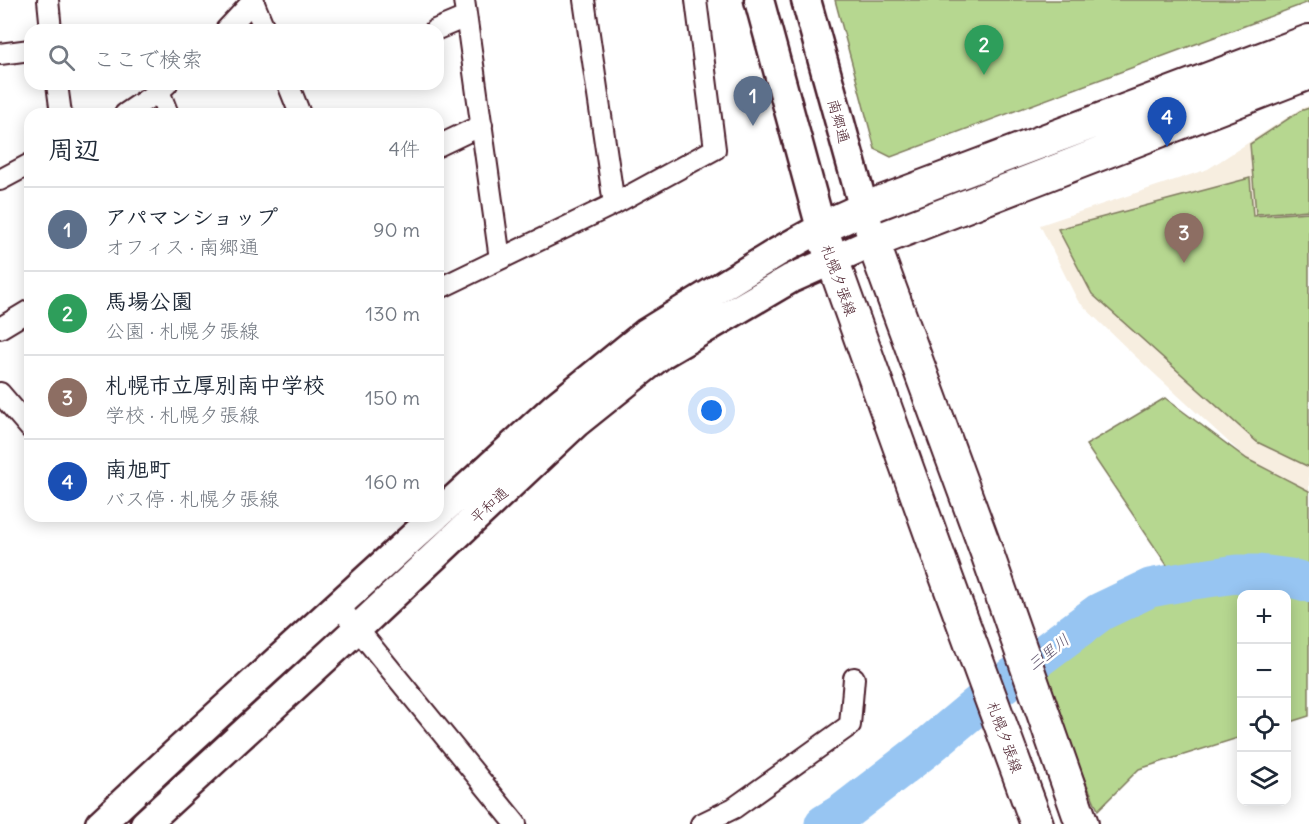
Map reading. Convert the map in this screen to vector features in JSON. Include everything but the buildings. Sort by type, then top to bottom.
[{"type":"main road","name":"札幌夕張線","points":[[1037,824],[821,228],[862,209],[1309,40]]},
{"type":"main road","points":[[1082,824],[987,553],[873,242],[1309,73]]},
{"type":"street","points":[[48,0],[50,24]]},
{"type":"street","points":[[584,0],[614,204]]},
{"type":"street","points":[[444,286],[614,204],[716,149],[696,0]]},
{"type":"street","points":[[759,0],[821,228]]},
{"type":"street","name":"南郷通","points":[[806,0],[873,242]]},
{"type":"street","points":[[232,24],[254,1],[263,24]]},
{"type":"street","points":[[444,24],[465,9],[500,259]]},
{"type":"street","points":[[0,54],[24,51]]},
{"type":"street","points":[[58,90],[60,108]]},
{"type":"street","points":[[133,108],[159,90]]},
{"type":"street","points":[[164,90],[167,108]]},
{"type":"street","points":[[296,90],[299,108]]},
{"type":"street","points":[[444,143],[482,125]]},
{"type":"street","points":[[0,180],[24,167]]},
{"type":"street","name":"平和通","points":[[444,509],[556,406],[646,333],[821,228]]},
{"type":"street","name":"平和通","points":[[145,824],[576,423],[662,354],[790,279],[873,242]]},
{"type":"street","points":[[0,328],[24,314]]},
{"type":"street","points":[[0,393],[24,421]]},
{"type":"street","name":"平和通","points":[[100,824],[429,522]]},
{"type":"street","points":[[338,605],[516,824]]},
{"type":"street","points":[[701,824],[734,808],[850,724],[854,678]]},
{"type":"shaded area","points":[[1309,106],[1309,491],[1247,459],[1078,301],[1040,225],[1208,169],[1300,109]]},
{"type":"green space","points":[[835,0],[1309,0],[1309,2],[891,157],[875,149]]},
{"type":"green space","points":[[1309,108],[1309,210],[1256,214],[1250,144],[1300,111]]},
{"type":"green space","points":[[1250,178],[1253,216],[1309,212],[1309,467],[1257,442],[1092,294],[1058,229]]},
{"type":"green space","points":[[1165,398],[1247,459],[1309,491],[1309,716],[1291,722],[1291,590],[1237,590],[1237,738],[1139,769],[1098,810],[1037,669],[1173,574],[1086,445]]},
{"type":"waterway","name":"三里川","points":[[824,824],[845,811],[924,750],[998,688],[1100,612],[1150,588],[1237,574],[1259,574],[1309,583]]},
{"type":"place","name":"馬場公園","points":[[984,75]]},
{"type":"place","name":"アパマンショップ","points":[[753,126]]},
{"type":"place","name":"南旭町","points":[[1167,147]]},
{"type":"place","name":"札幌市立厚別南中学校","points":[[1184,263]]}]
